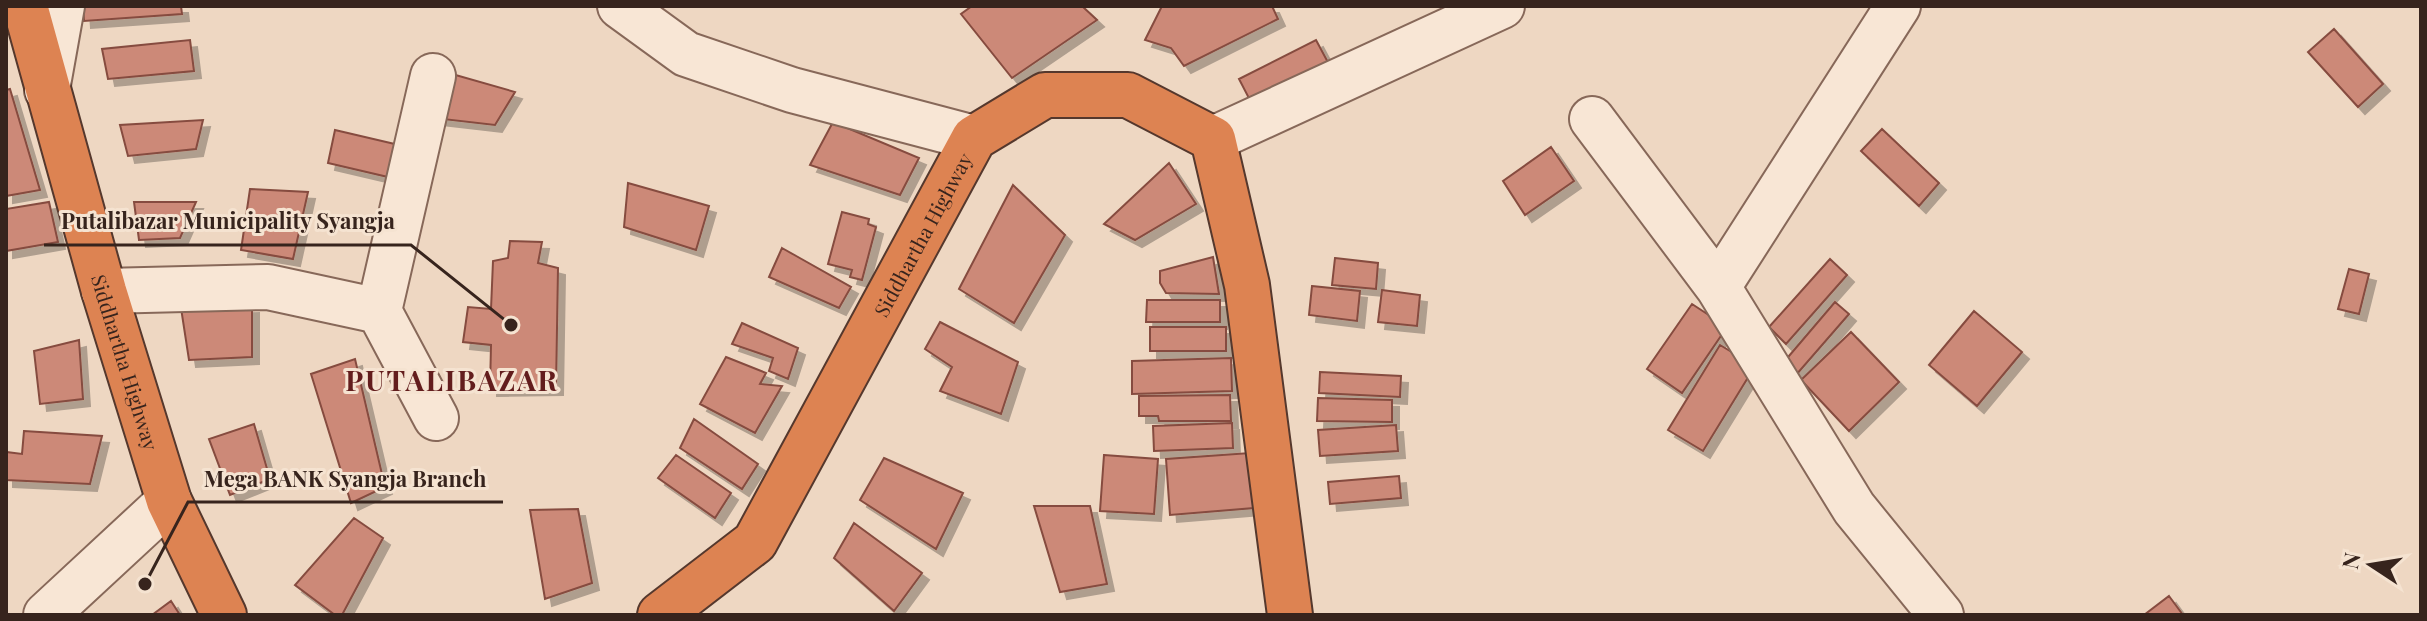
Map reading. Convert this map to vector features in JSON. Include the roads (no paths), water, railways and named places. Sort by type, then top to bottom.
[{"type":"highway","name":"Siddhartha Highway","points":[[25,6],[104,291],[169,501],[224,615]]},
{"type":"highway","name":"Siddhartha Highway","points":[[660,615],[755,542],[974,138],[1045,95],[1128,95],[1213,139]]},
{"type":"highway","points":[[1213,139],[1247,285],[1290,615]]},
{"type":"street","points":[[47,90],[62,6]]},
{"type":"street","points":[[620,6],[686,54],[792,90],[974,138]]},
{"type":"street","points":[[1213,139],[1502,6]]},
{"type":"street","points":[[1718,287],[1898,6]]},
{"type":"street","points":[[433,76],[379,311],[436,418]]},
{"type":"street","points":[[1592,119],[1718,287],[1854,508],[1941,615]]},
{"type":"street","points":[[104,291],[268,287],[379,311]]},
{"type":"street","points":[[46,615],[169,501]]},
{"type":"place","name":"Putalibazar Municipality Syangja","points":[[511,325]]},
{"type":"place","name":"Mega BANK Syangja Branch","points":[[145,584]]},
{"type":"district","name":"PUTALIBAZAR","points":[[452,379]]}]
